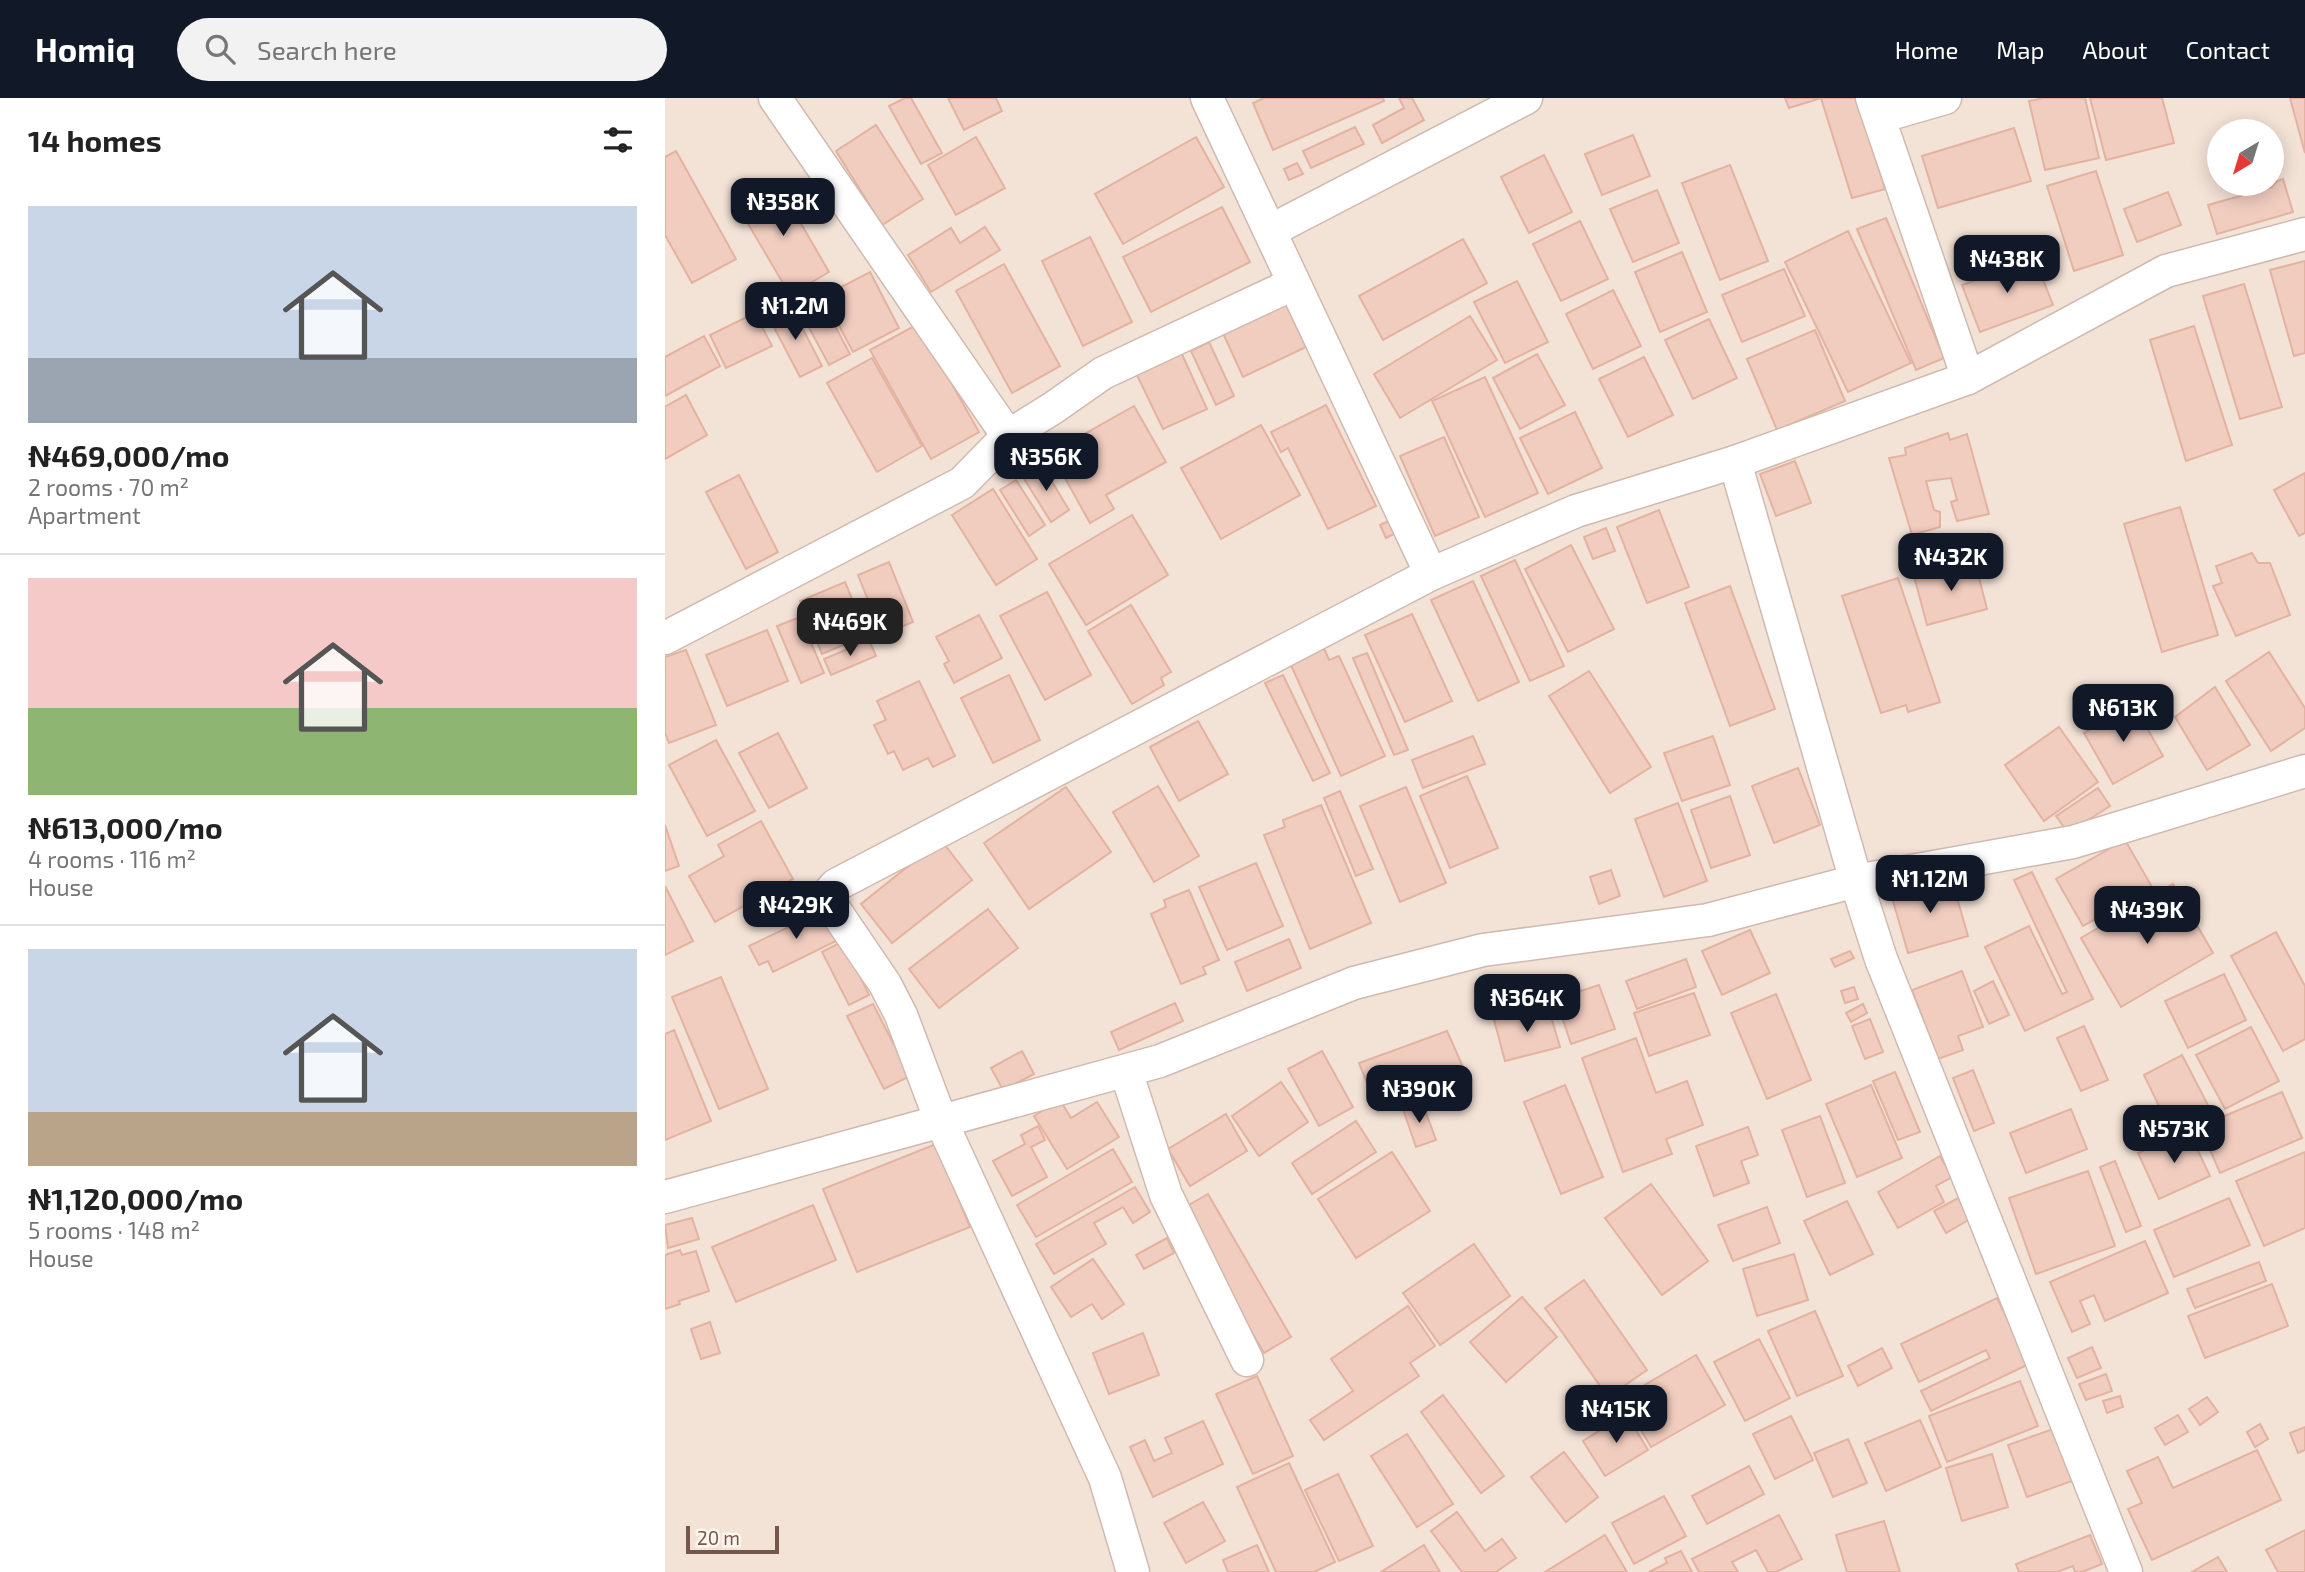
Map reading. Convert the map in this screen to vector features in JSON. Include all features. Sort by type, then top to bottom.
[{"type":"street","points":[[775,98],[1008,436]]},
{"type":"street","points":[[1207,98],[1431,574]]},
{"type":"street","points":[[1270,231],[1526,98]]},
{"type":"street","points":[[1945,98],[1875,107],[1968,378]]},
{"type":"street","points":[[1133,1572],[1105,1478],[941,1121],[901,1015],[885,984],[832,906],[828,894],[836,885],[1431,574],[1576,511],[1735,462],[1968,378],[2166,271],[2305,234]]},
{"type":"street","points":[[665,638],[962,483],[1008,436],[1103,373],[1293,285]]},
{"type":"street","points":[[1735,462],[1881,959],[2126,1572]]},
{"type":"street","points":[[665,1197],[1160,1061],[1354,983],[1483,950],[1707,920],[1856,881],[2073,842],[2305,771]]},
{"type":"street","points":[[1126,1071],[1166,1195],[1247,1360]]},
{"type":"shaded area","points":[[665,98],[2305,98],[2305,1572],[665,1572]]},
{"type":"building","points":[[911,98],[942,153],[921,164],[889,106]]},
{"type":"building","points":[[948,98],[996,98],[1002,111],[964,130]]},
{"type":"building","points":[[1264,98],[1383,98],[1384,101],[1273,150],[1253,103]]},
{"type":"building","points":[[1399,98],[1412,98],[1424,120],[1382,143],[1373,125],[1404,108]]},
{"type":"building","points":[[1785,98],[1821,98],[1789,108]]},
{"type":"building","points":[[1821,98],[1857,98],[1885,189],[1852,198]]},
{"type":"building","points":[[2044,98],[2085,98],[2099,158],[2045,170],[2029,101]]},
{"type":"building","points":[[2090,98],[2162,98],[2174,143],[2106,160]]},
{"type":"building","points":[[2290,98],[2305,98],[2305,153]]},
{"type":"building","points":[[876,125],[923,199],[882,225],[836,151]]},
{"type":"building","points":[[1355,127],[1364,144],[1311,168],[1303,151]]},
{"type":"building","points":[[2014,128],[2031,181],[1938,208],[1922,156]]},
{"type":"building","points":[[1633,135],[1650,176],[1602,195],[1585,154]]},
{"type":"building","points":[[976,137],[1005,188],[956,215],[928,165]]},
{"type":"building","points":[[1196,137],[1224,187],[1123,244],[1095,194]]},
{"type":"building","points":[[676,151],[736,259],[692,283],[665,235],[665,157]]},
{"type":"building","points":[[1544,155],[1572,212],[1529,233],[1501,177]]},
{"type":"building","points":[[1297,163],[1303,174],[1289,180],[1284,169]]},
{"type":"building","points":[[1730,165],[1768,261],[1720,280],[1682,183]]},
{"type":"building","points":[[2096,171],[2123,255],[2074,271],[2047,186]]},
{"type":"building","points":[[777,182],[829,272],[790,295],[737,205]]},
{"type":"building","points":[[2284,182],[2293,212],[2217,234],[2208,205],[2240,196],[2284,196]]},
{"type":"building","points":[[1657,190],[1679,243],[1633,262],[1610,209]]},
{"type":"building","points":[[2168,192],[2181,225],[2137,242],[2124,209]]},
{"type":"building","points":[[1222,207],[1250,262],[1151,312],[1123,257]]},
{"type":"building","points":[[1886,218],[1944,358],[1916,370],[1857,229]]},
{"type":"building","points":[[1580,221],[1608,279],[1561,301],[1533,244]]},
{"type":"building","points":[[985,227],[1000,250],[931,292],[908,255],[951,228],[960,243]]},
{"type":"building","points":[[1848,231],[1911,363],[1848,392],[1785,262]]},
{"type":"building","points":[[1090,237],[1132,322],[1083,346],[1042,261]]},
{"type":"building","points":[[1463,239],[1487,283],[1383,340],[1359,296]]},
{"type":"building","points":[[1682,252],[1707,312],[1660,332],[1635,272]]},
{"type":"building","points":[[2035,259],[2053,305],[1980,332],[1962,285]]},
{"type":"building","points":[[2305,261],[2305,353],[2294,356],[2270,270]]},
{"type":"building","points":[[1004,264],[1060,366],[1012,393],[956,291]]},
{"type":"building","points":[[1784,269],[1805,316],[1742,342],[1722,295]]},
{"type":"building","points":[[870,272],[899,328],[853,352],[837,322],[834,324],[850,354],[829,365],[799,309]]},
{"type":"building","points":[[1517,281],[1548,342],[1505,363],[1474,302]]},
{"type":"building","points":[[2244,284],[2282,407],[2240,419],[2203,296]]},
{"type":"building","points":[[1613,290],[1641,346],[1593,369],[1566,314]]},
{"type":"building","points":[[1285,302],[1306,347],[1243,377],[1222,331]]},
{"type":"building","points":[[791,306],[822,366],[800,377],[769,318]]},
{"type":"building","points":[[755,313],[772,346],[726,368],[710,335]]},
{"type":"building","points":[[1470,316],[1497,360],[1400,418],[1374,374]]},
{"type":"building","points":[[1709,319],[1737,378],[1693,399],[1665,340]]},
{"type":"building","points":[[918,324],[979,432],[931,459],[870,350]]},
{"type":"building","points":[[2194,326],[2232,445],[2186,461],[2150,340]]},
{"type":"building","points":[[1815,330],[1845,401],[1777,430],[1747,359]]},
{"type":"building","points":[[704,336],[720,366],[665,396],[665,357]]},
{"type":"building","points":[[1209,342],[1234,396],[1216,405],[1191,351]]},
{"type":"building","points":[[1180,350],[1207,409],[1163,429],[1135,371]]},
{"type":"building","points":[[1537,354],[1565,405],[1520,429],[1493,378]]},
{"type":"building","points":[[1644,357],[1673,415],[1628,437],[1599,379]]},
{"type":"building","points":[[872,358],[922,446],[877,472],[827,383]]},
{"type":"building","points":[[1485,377],[1538,493],[1485,517],[1432,401]]},
{"type":"building","points":[[686,395],[707,435],[665,459],[665,407]]},
{"type":"building","points":[[1326,405],[1376,506],[1328,529],[1288,448],[1281,452],[1271,432]]},
{"type":"building","points":[[1134,406],[1166,462],[1106,495],[1114,509],[1090,523],[1051,453]]},
{"type":"building","points":[[1575,412],[1602,468],[1548,494],[1520,438]]},
{"type":"building","points":[[1261,425],[1300,495],[1221,539],[1181,468]]},
{"type":"building","points":[[1948,433],[1950,440],[1967,434],[1989,514],[1957,521],[1951,502],[1957,500],[1951,478],[1926,481],[1934,510],[1940,512],[1940,527],[1912,535],[1889,458],[1906,455],[1905,448]]},
{"type":"building","points":[[1444,437],[1479,517],[1435,536],[1400,456]]},
{"type":"building","points":[[1795,461],[1811,503],[1776,516],[1760,474]]},
{"type":"building","points":[[1042,465],[1069,510],[1051,522],[1023,477]]},
{"type":"building","points":[[2305,473],[2305,533],[2299,536],[2274,490]]},
{"type":"building","points":[[739,475],[778,552],[746,569],[706,492]]},
{"type":"building","points":[[1016,480],[1045,525],[1029,536],[1000,490]]},
{"type":"building","points":[[993,489],[1037,559],[996,585],[952,515]]},
{"type":"building","points":[[2180,507],[2218,635],[2162,652],[2124,524]]},
{"type":"building","points":[[1659,510],[1689,587],[1647,603],[1617,527]]},
{"type":"building","points":[[1132,515],[1168,575],[1086,625],[1049,564]]},
{"type":"building","points":[[1395,518],[1401,530],[1386,538],[1380,525]]},
{"type":"building","points":[[1606,528],[1615,551],[1593,559],[1584,537]]},
{"type":"building","points":[[1571,545],[1614,629],[1568,652],[1525,569]]},
{"type":"building","points":[[2252,553],[2258,563],[2270,563],[2290,615],[2236,636],[2213,586],[2222,583],[2216,566]]},
{"type":"building","points":[[1515,560],[1564,666],[1530,681],[1481,576]]},
{"type":"building","points":[[889,562],[913,622],[882,635],[858,575]]},
{"type":"building","points":[[1975,562],[1987,609],[1927,625],[1914,576]]},
{"type":"building","points":[[1898,578],[1940,702],[1908,712],[1906,705],[1881,713],[1842,596]]},
{"type":"building","points":[[1473,581],[1519,682],[1478,701],[1431,600]]},
{"type":"building","points":[[845,582],[867,635],[822,654],[800,601]]},
{"type":"building","points":[[1730,586],[1775,709],[1730,726],[1685,603]]},
{"type":"building","points":[[1047,592],[1091,675],[1045,700],[1000,616]]},
{"type":"building","points":[[1131,605],[1171,672],[1161,678],[1164,685],[1132,704],[1088,631]]},
{"type":"building","points":[[1412,614],[1452,701],[1405,722],[1365,635]]},
{"type":"building","points":[[979,615],[1002,658],[954,683],[944,664],[949,661],[936,637]]},
{"type":"building","points":[[800,617],[824,673],[801,683],[777,626]]},
{"type":"building","points":[[767,630],[788,681],[727,706],[706,655]]},
{"type":"building","points":[[869,640],[876,656],[831,675],[824,659]]},
{"type":"building","points":[[1324,648],[1329,660],[1339,656],[1385,756],[1341,776],[1290,663]]},
{"type":"building","points":[[686,650],[716,725],[669,743],[665,733],[665,657]]},
{"type":"building","points":[[2269,652],[2305,708],[2305,728],[2271,751],[2226,681]]},
{"type":"building","points":[[1367,653],[1408,750],[1394,755],[1353,658]]},
{"type":"building","points":[[1589,671],[1651,767],[1610,793],[1549,696]]},
{"type":"building","points":[[1009,675],[1040,740],[993,763],[961,698]]},
{"type":"building","points":[[1283,675],[1330,773],[1313,781],[1265,683]]},
{"type":"building","points":[[919,681],[955,756],[933,767],[928,758],[903,770],[894,751],[888,754],[874,725],[886,720],[877,701]]},
{"type":"building","points":[[2215,687],[2250,745],[2207,770],[2175,717]]},
{"type":"building","points":[[2134,705],[2163,756],[2113,784],[2084,733]]},
{"type":"building","points":[[1198,721],[1228,774],[1179,801],[1150,747]]},
{"type":"building","points":[[2059,727],[2098,782],[2044,821],[2005,765]]},
{"type":"building","points":[[778,733],[807,788],[769,808],[739,753]]},
{"type":"building","points":[[1473,736],[1485,764],[1423,788],[1412,760]]},
{"type":"building","points":[[1713,736],[1730,785],[1682,801],[1664,753]]},
{"type":"building","points":[[716,740],[755,811],[707,836],[669,765]]},
{"type":"building","points":[[1798,768],[1820,825],[1774,843],[1752,786]]},
{"type":"building","points":[[1467,776],[1498,848],[1450,868],[1420,796]]},
{"type":"building","points":[[1158,786],[1199,856],[1154,882],[1113,812]]},
{"type":"building","points":[[1066,787],[1111,852],[1029,909],[984,843]]},
{"type":"building","points":[[1406,787],[1446,883],[1400,902],[1360,806]]},
{"type":"building","points":[[2098,788],[2110,806],[2068,833],[2056,816]]},
{"type":"building","points":[[1340,791],[1373,869],[1356,876],[1324,798]]},
{"type":"building","points":[[1730,796],[1750,855],[1711,868],[1691,810]]},
{"type":"building","points":[[1678,803],[1707,881],[1664,897],[1635,819]]},
{"type":"building","points":[[1321,805],[1371,923],[1310,949],[1264,835],[1285,827],[1283,820]]},
{"type":"building","points":[[761,821],[793,879],[715,922],[689,876],[724,856],[718,845]]},
{"type":"building","points":[[665,825],[679,866],[665,871]]},
{"type":"building","points":[[941,840],[972,880],[892,943],[861,904]]},
{"type":"building","points":[[2125,840],[2152,887],[2083,926],[2056,879]]},
{"type":"building","points":[[1256,863],[1283,926],[1227,950],[1199,887]]},
{"type":"building","points":[[1611,870],[1620,896],[1599,904],[1590,877]]},
{"type":"building","points":[[2032,872],[2093,999],[2025,1031],[1985,947],[2029,926],[2062,994],[2067,992],[2014,880]]},
{"type":"building","points":[[1951,877],[1968,936],[1908,953],[1891,894]]},
{"type":"building","points":[[2173,884],[2213,953],[2121,1007],[2081,938]]},
{"type":"building","points":[[665,886],[693,941],[665,955]]},
{"type":"building","points":[[1189,890],[1219,960],[1203,967],[1206,974],[1181,984],[1151,914],[1166,907],[1164,900]]},
{"type":"building","points":[[826,909],[840,939],[773,972],[768,961],[759,965],[749,946]]},
{"type":"building","points":[[988,909],[1018,948],[939,1008],[909,969]]},
{"type":"building","points":[[1750,930],[1770,973],[1722,995],[1702,951]]},
{"type":"building","points":[[2276,932],[2305,986],[2305,1039],[2283,1051],[2231,956]]},
{"type":"building","points":[[1289,939],[1301,968],[1247,991],[1235,962]]},
{"type":"building","points":[[843,941],[869,995],[849,1005],[822,952]]},
{"type":"building","points":[[1850,951],[1854,958],[1835,967],[1831,959]]},
{"type":"building","points":[[1686,959],[1696,987],[1637,1009],[1626,981]]},
{"type":"building","points":[[1962,971],[1983,1027],[1958,1036],[1963,1050],[1938,1059],[1912,990]]},
{"type":"building","points":[[2224,974],[2246,1020],[2188,1048],[2165,1001]]},
{"type":"building","points":[[721,977],[768,1089],[719,1109],[672,997]]},
{"type":"building","points":[[1993,981],[2009,1015],[1989,1024],[1974,991]]},
{"type":"building","points":[[1599,985],[1615,1029],[1571,1044],[1556,999]]},
{"type":"building","points":[[1854,987],[1858,999],[1845,1003],[1841,991]]},
{"type":"building","points":[[1694,993],[1710,1035],[1649,1056],[1634,1013]]},
{"type":"building","points":[[1776,994],[1811,1080],[1767,1099],[1731,1013]]},
{"type":"building","points":[[1175,1003],[1183,1021],[1119,1050],[1111,1032]]},
{"type":"building","points":[[873,1004],[910,1076],[884,1089],[847,1016]]},
{"type":"building","points":[[1863,1004],[1867,1013],[1851,1022],[1846,1013]]},
{"type":"building","points":[[1548,1006],[1560,1047],[1505,1061],[1494,1020]]},
{"type":"building","points":[[1870,1019],[1883,1052],[1865,1059],[1852,1026]]},
{"type":"building","points":[[2084,1026],[2108,1080],[2081,1091],[2057,1038]]},
{"type":"building","points":[[2251,1027],[2279,1081],[2225,1109],[2196,1055]]},
{"type":"building","points":[[674,1030],[711,1121],[665,1140],[665,1034]]},
{"type":"building","points":[[1447,1031],[1467,1076],[1378,1111],[1359,1063]]},
{"type":"building","points":[[1636,1038],[1656,1093],[1687,1081],[1703,1125],[1666,1139],[1672,1154],[1623,1172],[1582,1058]]},
{"type":"building","points":[[1022,1051],[1034,1074],[1003,1090],[991,1068]]},
{"type":"building","points":[[1322,1051],[1353,1107],[1319,1126],[1288,1069]]},
{"type":"building","points":[[2182,1055],[2210,1109],[2170,1129],[2144,1075]]},
{"type":"building","points":[[1973,1070],[1994,1123],[1974,1131],[1953,1078]]},
{"type":"building","points":[[1895,1072],[1920,1132],[1898,1140],[1873,1081]]},
{"type":"building","points":[[1281,1082],[1308,1122],[1259,1156],[1232,1116]]},
{"type":"building","points":[[1565,1085],[1603,1177],[1561,1194],[1524,1102]]},
{"type":"building","points":[[1871,1085],[1902,1158],[1857,1177],[1826,1104]]},
{"type":"building","points":[[2282,1092],[2302,1138],[2220,1173],[2200,1126]]},
{"type":"building","points":[[1060,1100],[1071,1118],[1097,1102],[1119,1137],[1067,1169],[1034,1116]]},
{"type":"building","points":[[1422,1102],[1436,1140],[1416,1147],[1403,1109]]},
{"type":"building","points":[[2071,1109],[2087,1149],[2026,1173],[2010,1133]]},
{"type":"building","points":[[1226,1114],[1247,1151],[1190,1186],[1168,1149]]},
{"type":"building","points":[[1820,1116],[1845,1183],[1807,1197],[1782,1130]]},
{"type":"building","points":[[1356,1121],[1376,1152],[1312,1194],[1292,1163]]},
{"type":"building","points":[[1038,1126],[1045,1140],[1031,1147],[1047,1177],[1012,1196],[993,1161],[1025,1144],[1021,1135]]},
{"type":"building","points":[[1748,1127],[1758,1155],[1741,1161],[1749,1183],[1714,1196],[1696,1146]]},
{"type":"building","points":[[2188,1130],[2210,1176],[2159,1199],[2138,1153]]},
{"type":"building","points":[[936,1144],[970,1227],[857,1272],[823,1189]]},
{"type":"building","points":[[1113,1149],[1132,1182],[1036,1237],[1017,1205]]},
{"type":"building","points":[[1392,1152],[1430,1211],[1356,1258],[1318,1199]]},
{"type":"building","points":[[2305,1152],[2305,1228],[2264,1246],[2236,1181]]},
{"type":"building","points":[[1940,1156],[1952,1177],[1936,1186],[1944,1202],[1898,1228],[1878,1192]]},
{"type":"building","points":[[2115,1161],[2141,1226],[2126,1232],[2100,1167]]},
{"type":"building","points":[[2088,1171],[2115,1246],[2036,1274],[2009,1198]]},
{"type":"building","points":[[1651,1184],[1708,1261],[1662,1295],[1605,1218]]},
{"type":"building","points":[[1135,1187],[1150,1212],[1133,1223],[1123,1207],[1094,1223],[1106,1244],[1054,1274],[1036,1244]]},
{"type":"building","points":[[1208,1194],[1291,1337],[1264,1353],[1180,1210]]},
{"type":"building","points":[[1958,1198],[1970,1219],[1946,1233],[1934,1211]]},
{"type":"building","points":[[2229,1198],[2250,1245],[2174,1277],[2154,1230]]},
{"type":"building","points":[[1847,1201],[1873,1254],[1830,1275],[1804,1221]]},
{"type":"building","points":[[813,1205],[836,1260],[736,1302],[712,1247]]},
{"type":"building","points":[[1767,1207],[1780,1243],[1733,1261],[1718,1225]]},
{"type":"building","points":[[692,1218],[699,1239],[668,1248],[665,1225]]},
{"type":"building","points":[[1167,1238],[1174,1253],[1144,1269],[1136,1255]]},
{"type":"building","points":[[2145,1241],[2168,1293],[2105,1321],[2094,1295],[2080,1301],[2090,1324],[2072,1332],[2050,1282]]},
{"type":"building","points":[[1474,1244],[1510,1296],[1440,1345],[1403,1293]]},
{"type":"building","points":[[680,1250],[682,1255],[696,1251],[709,1291],[679,1301],[680,1304],[665,1309],[665,1255]]},
{"type":"building","points":[[1794,1254],[1808,1300],[1757,1316],[1743,1269]]},
{"type":"building","points":[[1093,1259],[1124,1304],[1102,1319],[1092,1304],[1071,1317],[1051,1287]]},
{"type":"building","points":[[2259,1262],[2266,1281],[2195,1308],[2187,1289]]},
{"type":"building","points":[[1584,1280],[1647,1370],[1608,1397],[1545,1308]]},
{"type":"building","points":[[2272,1284],[2288,1326],[2205,1358],[2188,1316]]},
{"type":"building","points":[[1522,1297],[1557,1337],[1506,1382],[1470,1342]]},
{"type":"building","points":[[1997,1298],[2029,1364],[1931,1411],[1921,1391],[1990,1358],[1986,1350],[1919,1382],[1901,1344]]},
{"type":"building","points":[[1408,1306],[1435,1346],[1410,1363],[1419,1376],[1324,1440],[1310,1420],[1353,1391],[1331,1359]]},
{"type":"building","points":[[1815,1311],[1843,1376],[1797,1396],[1768,1331]]},
{"type":"building","points":[[710,1322],[720,1353],[701,1359],[691,1329]]},
{"type":"building","points":[[1143,1333],[1159,1375],[1109,1394],[1093,1353]]},
{"type":"building","points":[[1759,1339],[1790,1398],[1745,1421],[1714,1362]]},
{"type":"building","points":[[2092,1347],[2101,1368],[2077,1378],[2068,1358]]},
{"type":"building","points":[[1882,1348],[1892,1368],[1858,1386],[1848,1366]]},
{"type":"building","points":[[1696,1355],[1725,1405],[1651,1447],[1622,1398]]},
{"type":"building","points":[[2106,1374],[2112,1391],[2086,1400],[2079,1384]]},
{"type":"building","points":[[1257,1376],[1293,1456],[1253,1474],[1216,1394]]},
{"type":"building","points":[[2020,1381],[2038,1426],[1947,1462],[1929,1416]]},
{"type":"building","points":[[1443,1395],[1504,1476],[1481,1493],[1421,1412]]},
{"type":"building","points":[[2120,1396],[2123,1407],[2107,1413],[2103,1401]]},
{"type":"building","points":[[2207,1397],[2218,1412],[2200,1425],[2189,1409]]},
{"type":"building","points":[[1626,1414],[1648,1450],[1605,1476],[1583,1441]]},
{"type":"building","points":[[2178,1415],[2188,1432],[2165,1445],[2155,1428]]},
{"type":"building","points":[[1791,1416],[1813,1460],[1775,1479],[1753,1434]]},
{"type":"building","points":[[1920,1420],[1941,1467],[1886,1491],[1865,1443]]},
{"type":"building","points":[[1203,1421],[1223,1464],[1153,1497],[1130,1447],[1145,1440],[1154,1461],[1172,1453],[1165,1438]]},
{"type":"building","points":[[2260,1424],[2268,1439],[2255,1447],[2247,1432]]},
{"type":"building","points":[[2305,1427],[2305,1450],[2298,1453],[2290,1433]]},
{"type":"building","points":[[2053,1429],[2072,1481],[2027,1497],[2008,1445]]},
{"type":"building","points":[[1407,1434],[1453,1504],[1417,1527],[1371,1456]]},
{"type":"building","points":[[1848,1439],[1867,1483],[1833,1497],[1814,1453]]},
{"type":"building","points":[[2257,1450],[2281,1500],[2152,1560],[2128,1509],[2142,1503],[2127,1471],[2158,1457],[2173,1488]]},
{"type":"building","points":[[1564,1452],[1598,1497],[1566,1522],[1531,1477]]},
{"type":"building","points":[[1992,1454],[2008,1507],[1962,1521],[1946,1468]]},
{"type":"building","points":[[1289,1463],[1335,1562],[1314,1572],[1276,1572],[1237,1487]]},
{"type":"building","points":[[1749,1466],[1764,1494],[1707,1524],[1692,1496]]},
{"type":"building","points":[[1338,1474],[1373,1546],[1339,1561],[1305,1490]]},
{"type":"building","points":[[1664,1496],[1686,1536],[1634,1564],[1612,1523]]},
{"type":"building","points":[[1203,1502],[1225,1541],[1186,1563],[1164,1523]]},
{"type":"building","points":[[1457,1512],[1485,1551],[1502,1539],[1516,1558],[1496,1572],[1462,1572],[1431,1531]]},
{"type":"building","points":[[1779,1515],[1802,1559],[1776,1572],[1768,1572],[1756,1550],[1732,1562],[1738,1572],[1699,1572],[1692,1559]]},
{"type":"building","points":[[1884,1521],[1900,1572],[1847,1572],[1836,1535]]},
{"type":"building","points":[[2305,1530],[2305,1572],[2278,1572],[2266,1550]]},
{"type":"building","points":[[1605,1535],[1627,1572],[1545,1572]]},
{"type":"building","points":[[2090,1535],[2102,1564],[2082,1572],[2075,1572],[2073,1566],[2057,1572],[2019,1572],[2016,1564]]},
{"type":"building","points":[[1257,1545],[1269,1572],[1228,1572],[1223,1560]]},
{"type":"building","points":[[1424,1545],[1440,1572],[1381,1572]]},
{"type":"building","points":[[1681,1551],[1692,1572],[1649,1572],[1667,1563],[1665,1558]]},
{"type":"building","points":[[2218,1557],[2227,1572],[2192,1572]]}]
